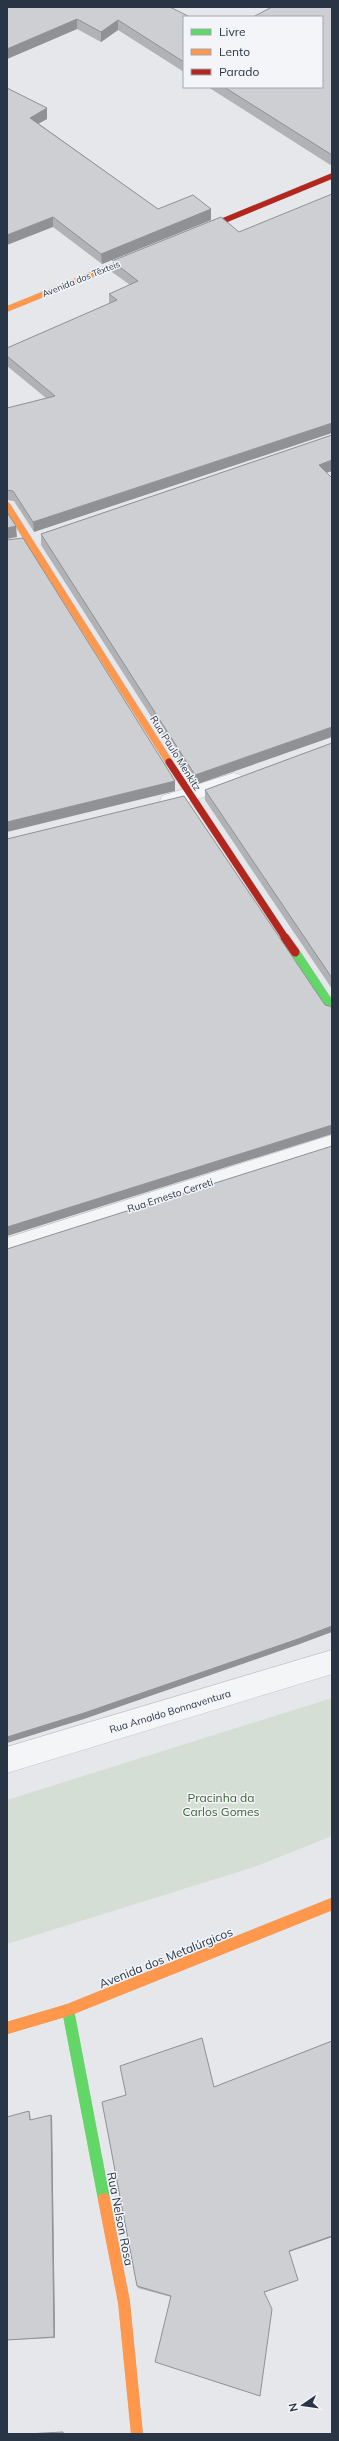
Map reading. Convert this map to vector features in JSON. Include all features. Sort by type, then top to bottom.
[{"type":"street","points":[[188,235],[332,176]]},
{"type":"street","name":"Avenida dos Têxteis","points":[[7,309],[151,250]]},
{"type":"street","name":"Rua Paulo Menkitz","points":[[7,506],[30,540],[190,796],[332,1008]]},
{"type":"street","points":[[152,806],[190,796],[250,774]]},
{"type":"street","name":"Rua Ernesto Cerreti","points":[[7,1247],[332,1144]]},
{"type":"street","name":"Rua Arnaldo Bonnaventura","points":[[7,1760],[332,1662]]},
{"type":"street","name":"Avenida dos Metalúrgicos","points":[[7,2028],[68,2010],[332,1904]]},
{"type":"street","name":"Rua Nelson Rosa","points":[[68,2010],[124,2302],[137,2434]]},
{"type":"green space","name":"Pracinha da Carlos Gomes","points":[[332,1698],[332,1836],[254,1867],[7,1944],[7,1800]]},
{"type":"building","points":[[7,7],[170,7],[188,16],[183,16],[183,61],[118,20],[101,32],[77,19],[7,49]]},
{"type":"building","points":[[272,7],[332,7],[332,155],[226,88],[323,88],[323,16],[255,16]]},
{"type":"building","points":[[7,88],[47,108],[30,118],[158,209],[193,195],[211,209],[101,254],[53,217],[7,235]]},
{"type":"building","points":[[332,194],[332,423],[33,522],[13,491],[7,490],[7,408],[55,396],[7,356],[7,348],[117,300],[109,294],[138,281],[112,261],[221,217],[239,232]]},
{"type":"building","points":[[332,435],[332,460],[319,465],[332,478],[332,727],[195,775],[41,534]]},
{"type":"building","points":[[7,512],[16,526],[7,528]]},
{"type":"building","points":[[23,538],[175,781],[7,822],[7,540]]},
{"type":"building","points":[[332,743],[332,978],[205,790]]},
{"type":"building","points":[[184,796],[325,1005],[332,1007],[332,1125],[7,1227],[7,839]]},
{"type":"building","points":[[332,1146],[332,1626],[84,1713],[7,1737],[7,1249]]},
{"type":"building","points":[[202,2038],[214,2087],[332,2041],[332,2236],[289,2251],[298,2280],[264,2292],[272,2309],[260,2396],[155,2362],[171,2296],[137,2286],[102,2102],[126,2095],[120,2066]]},
{"type":"building","points":[[29,2111],[30,2120],[51,2115],[54,2337],[7,2340],[7,2117]]},
{"type":"building","points":[[63,2432],[63,2434],[26,2434]]},
{"type":"traffic: fast","points":[[295,952],[332,1008]]},
{"type":"traffic: fast","points":[[68,2010],[104,2199]]},
{"type":"traffic: slow","points":[[7,309],[140,255]]},
{"type":"traffic: slow","points":[[7,506],[169,762]]},
{"type":"traffic: slow","points":[[7,2028],[68,2010],[332,1904]]},
{"type":"traffic: slow","points":[[104,2199],[124,2302],[137,2434]]},
{"type":"traffic: jam","points":[[196,232],[332,176]]},
{"type":"traffic: jam","points":[[169,762],[295,952]]}]
